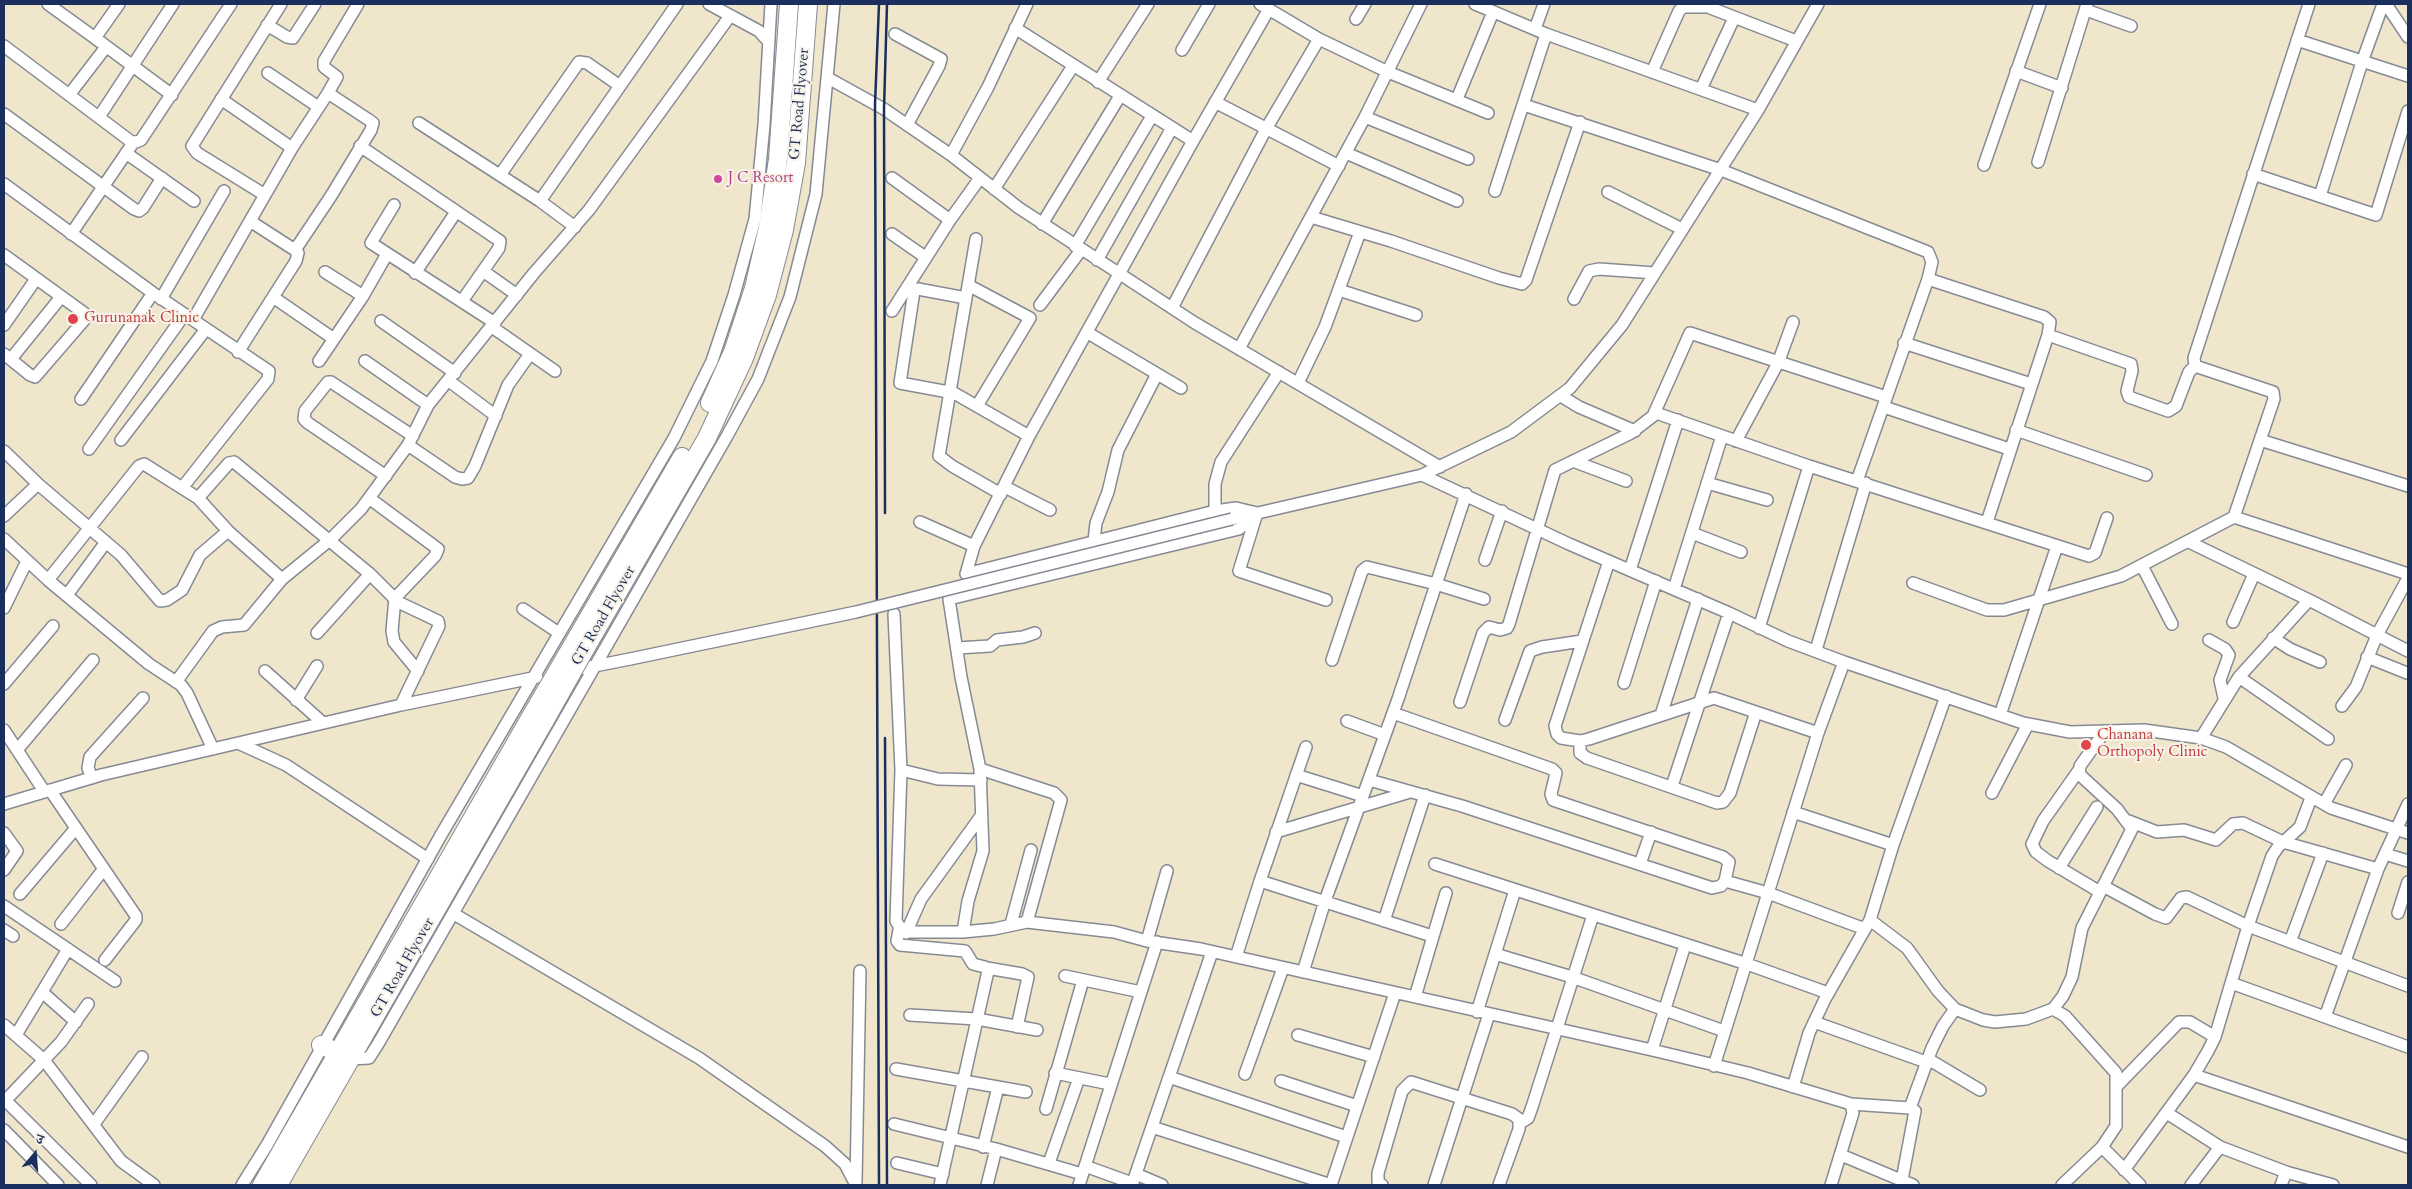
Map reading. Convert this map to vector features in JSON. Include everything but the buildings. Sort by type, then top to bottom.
[{"type":"highway","name":"GT Road Flyover","points":[[584,639],[697,431],[733,352],[754,288],[768,227],[778,159],[789,4]]},
{"type":"highway","name":"GT Road Flyover","points":[[262,1185],[344,1056],[584,639],[706,438],[744,358],[767,295],[784,230],[796,163],[808,4]]},
{"type":"highway","points":[[322,1045],[344,1056]]},
{"type":"highway","name":"GT Road Flyover","points":[[278,1185],[344,1056]]},
{"type":"street","points":[[48,4],[172,95]]},
{"type":"street","points":[[95,38],[119,4]]},
{"type":"street","points":[[99,117],[173,4]]},
{"type":"street","points":[[70,234],[133,143],[141,140],[230,4]]},
{"type":"street","points":[[265,195],[193,150],[194,142],[281,4]]},
{"type":"street","points":[[267,25],[287,37],[293,38],[315,4]]},
{"type":"street","points":[[89,449],[189,317],[250,221],[317,106],[328,93],[337,77],[324,67],[324,61],[358,4]]},
{"type":"street","points":[[540,201],[677,4]]},
{"type":"street","points":[[709,4],[759,31],[769,42]]},
{"type":"street","points":[[242,1185],[267,1145],[322,1045],[533,677],[674,438],[712,361],[734,295],[755,219],[771,4]]},
{"type":"street","points":[[344,1056],[369,1058],[454,914],[745,405],[770,351],[790,297],[809,231],[816,194],[834,4]]},
{"type":"street","points":[[950,155],[988,88],[1027,4]]},
{"type":"street","points":[[1098,82],[1148,4]]},
{"type":"street","points":[[1182,50],[1209,4]]},
{"type":"street","points":[[1356,19],[1365,4]]},
{"type":"street","points":[[1239,349],[1365,118],[1421,4]]},
{"type":"street","points":[[1474,4],[1541,31],[1758,110]]},
{"type":"street","points":[[1495,191],[1524,105],[1541,31],[1544,4]]},
{"type":"street","points":[[4,804],[92,778],[323,723],[533,677],[596,666],[882,606],[1232,518],[1422,475],[1511,432],[1577,381],[1622,325],[1758,110],[1818,4]]},
{"type":"street","points":[[1984,165],[2040,4]]},
{"type":"street","points":[[2195,366],[2194,358],[2203,325],[2309,4]]},
{"type":"street","points":[[2384,4],[2408,37]]},
{"type":"street","points":[[2320,196],[2362,62],[2384,4]]},
{"type":"street","points":[[1257,513],[1236,508],[1215,511],[966,574],[974,546],[1029,436],[1215,102],[1265,6],[1319,39],[1388,72],[1488,113]]},
{"type":"street","points":[[1652,72],[1680,8],[1700,6],[1796,42]]},
{"type":"street","points":[[2038,162],[2086,7],[2131,26]]},
{"type":"street","points":[[1457,99],[1493,12]]},
{"type":"street","points":[[176,682],[213,631],[222,627],[244,625],[282,579],[355,516],[410,441],[428,406],[517,294],[575,227],[661,113],[730,16]]},
{"type":"street","points":[[1701,89],[1734,18]]},
{"type":"street","points":[[1015,28],[1193,141]]},
{"type":"street","points":[[895,34],[941,59],[907,125]]},
{"type":"street","points":[[1172,308],[1266,129],[1319,39]]},
{"type":"street","points":[[2297,40],[2408,76]]},
{"type":"street","points":[[4,46],[133,143]]},
{"type":"street","points":[[69,95],[106,47]]},
{"type":"street","points":[[500,175],[579,62],[587,63],[620,86]]},
{"type":"street","points":[[994,189],[1073,66]]},
{"type":"street","points":[[268,72],[317,106]]},
{"type":"street","points":[[2016,72],[2062,88]]},
{"type":"street","points":[[828,78],[863,96],[907,125],[1042,224],[1120,275],[1239,349],[1440,467]]},
{"type":"street","points":[[294,250],[326,203],[371,130],[372,123],[328,93]]},
{"type":"street","points":[[1042,224],[1120,96]]},
{"type":"street","points":[[221,99],[292,148]]},
{"type":"street","points":[[1215,102],[1339,166]]},
{"type":"street","points":[[1524,105],[1721,170],[1924,250],[1930,255],[1932,262],[1928,279],[1904,343],[1885,402],[1816,650]]},
{"type":"street","points":[[2253,174],[2376,215],[2408,110]]},
{"type":"street","points":[[4,114],[103,188],[139,211],[162,178]]},
{"type":"street","points":[[1040,305],[1078,248],[1152,116]]},
{"type":"street","points":[[1365,118],[1468,159]]},
{"type":"street","points":[[1311,217],[1522,284],[1526,280],[1580,122]]},
{"type":"street","points":[[419,123],[540,201],[575,227]]},
{"type":"street","points":[[1097,260],[1172,128]]},
{"type":"street","points":[[360,146],[500,241],[501,244],[462,301]]},
{"type":"street","points":[[1346,153],[1457,201]]},
{"type":"street","points":[[126,154],[194,201]]},
{"type":"street","points":[[892,178],[950,220]]},
{"type":"street","points":[[892,311],[925,257],[980,178]]},
{"type":"street","points":[[4,184],[157,296],[238,352],[267,369],[270,375],[182,488]]},
{"type":"street","points":[[81,399],[157,296],[224,191]]},
{"type":"street","points":[[1608,192],[1682,229]]},
{"type":"street","points":[[394,206],[371,241],[374,246],[462,301],[555,371]]},
{"type":"street","points":[[415,272],[456,212]]},
{"type":"street","points":[[238,352],[298,257],[294,250],[250,221]]},
{"type":"street","points":[[1298,384],[1322,335],[1360,232]]},
{"type":"street","points":[[892,234],[925,257]]},
{"type":"street","points":[[976,239],[939,457],[1003,490],[1050,510]]},
{"type":"street","points":[[319,361],[363,296],[387,254]]},
{"type":"street","points":[[4,255],[84,313],[85,320],[35,377],[7,357],[61,297]]},
{"type":"street","points":[[1574,299],[1589,271],[1599,269],[1655,273]]},
{"type":"street","points":[[483,271],[517,294]]},
{"type":"street","points":[[324,272],[363,296]]},
{"type":"street","points":[[4,325],[36,279]]},
{"type":"street","points":[[1928,279],[2049,319],[2048,334],[1988,522]]},
{"type":"street","points":[[968,285],[1030,318],[977,406]]},
{"type":"street","points":[[966,298],[918,289],[914,291],[900,383],[949,391],[1029,436]]},
{"type":"street","points":[[1339,290],[1416,315]]},
{"type":"street","points":[[273,297],[334,339]]},
{"type":"street","points":[[381,321],[452,377],[496,416]]},
{"type":"street","points":[[1736,441],[1778,363],[1793,322]]},
{"type":"street","points":[[121,440],[206,329]]},
{"type":"street","points":[[1460,702],[1483,633],[1489,627],[1500,630],[1507,628],[1509,624],[1555,470],[1635,431],[1656,413],[1675,363],[1691,332],[2010,449]]},
{"type":"street","points":[[1088,333],[1181,388]]},
{"type":"street","points":[[2048,334],[2131,364],[2132,371],[2127,391],[2129,397],[2168,411],[2171,411],[2176,406],[2189,372],[2195,366]]},
{"type":"street","points":[[1904,343],[2031,384]]},
{"type":"street","points":[[386,476],[304,419],[305,411],[328,382],[331,382],[410,441],[455,477],[462,479],[468,478],[475,466],[511,380],[530,354]]},
{"type":"street","points":[[365,361],[428,406]]},
{"type":"street","points":[[1913,583],[1987,610],[2004,610],[2108,581],[2142,566],[2234,517],[2274,399],[2273,392],[2195,366]]},
{"type":"street","points":[[1215,511],[1215,484],[1221,462],[1279,372]]},
{"type":"street","points":[[1094,541],[1096,523],[1108,492],[1118,450],[1157,374]]},
{"type":"street","points":[[1560,396],[1579,407],[1635,431]]},
{"type":"street","points":[[1656,413],[1810,466],[2089,556],[2094,555],[2107,518]]},
{"type":"street","points":[[1630,570],[1678,420]]},
{"type":"street","points":[[2016,430],[2146,475]]},
{"type":"street","points":[[1674,589],[1722,436]]},
{"type":"street","points":[[2260,440],[2408,486]]},
{"type":"street","points":[[4,451],[38,484],[121,555],[157,599],[164,601],[182,590],[200,555],[228,531]]},
{"type":"street","points":[[1573,461],[1626,481]]},
{"type":"street","points":[[198,498],[229,463],[234,462],[330,539],[402,604],[438,621],[439,626],[401,705]]},
{"type":"street","points":[[48,580],[142,464],[149,466],[198,498],[228,531],[282,579]]},
{"type":"street","points":[[1760,628],[1810,466]]},
{"type":"street","points":[[1422,475],[1760,628],[1844,662],[2028,724],[2062,731],[2160,731],[2201,738],[2226,747],[2324,804],[2408,833]]},
{"type":"street","points":[[1707,483],[1767,500]]},
{"type":"street","points":[[4,516],[38,484]]},
{"type":"street","points":[[1303,972],[1325,901],[1393,713],[1466,494]]},
{"type":"street","points":[[369,498],[438,549],[436,556],[395,598],[392,631],[394,642],[418,671]]},
{"type":"street","points":[[1485,560],[1502,511]]},
{"type":"street","points":[[1257,513],[1239,571],[1326,600]]},
{"type":"street","points":[[963,932],[968,901],[983,851],[980,816],[980,774],[949,599],[1239,529],[1257,513]]},
{"type":"street","points":[[2234,517],[2408,576],[2377,635],[2356,687],[2342,706]]},
{"type":"street","points":[[920,522],[974,546]]},
{"type":"street","points":[[1692,533],[1741,552]]},
{"type":"street","points":[[4,539],[48,580],[149,664],[176,682],[187,693],[213,749]]},
{"type":"street","points":[[67,594],[106,542]]},
{"type":"street","points":[[2189,542],[2308,600],[2408,652]]},
{"type":"street","points":[[2000,714],[2057,546]]},
{"type":"street","points":[[1609,560],[1555,726],[1557,734],[1561,738],[1580,741],[1714,698],[1818,732]]},
{"type":"street","points":[[4,608],[27,561]]},
{"type":"street","points":[[1332,660],[1364,569],[1371,566],[1484,599]]},
{"type":"street","points":[[2142,566],[2172,624]]},
{"type":"street","points":[[317,633],[370,574]]},
{"type":"street","points":[[2233,622],[2254,574]]},
{"type":"street","points":[[1624,684],[1656,581]]},
{"type":"street","points":[[1661,715],[1698,600]]},
{"type":"street","points":[[2201,738],[2224,698],[2239,677],[2308,600]]},
{"type":"street","points":[[523,609],[559,633]]},
{"type":"street","points":[[1672,786],[1729,613]]},
{"type":"street","points":[[894,614],[901,770],[896,921],[903,932]]},
{"type":"street","points":[[4,684],[53,626]]},
{"type":"street","points":[[957,648],[990,646],[997,640],[1035,634]]},
{"type":"street","points":[[2273,638],[2290,649],[2320,662]]},
{"type":"street","points":[[2209,640],[2225,649],[2229,655],[2220,680],[2224,698]]},
{"type":"street","points":[[1505,720],[1530,651],[1542,647],[1582,641]]},
{"type":"street","points":[[2367,657],[2407,673]]},
{"type":"street","points":[[11,745],[94,660]]},
{"type":"street","points":[[1714,1066],[1818,732],[1844,662]]},
{"type":"street","points":[[296,700],[317,666]]},
{"type":"street","points":[[265,671],[323,723]]},
{"type":"street","points":[[2239,677],[2328,739]]},
{"type":"street","points":[[1793,1087],[1814,1022],[1828,993],[1868,924],[1893,845],[1946,696]]},
{"type":"street","points":[[92,778],[88,768],[90,757],[143,698]]},
{"type":"street","points":[[1580,741],[1580,753],[1586,758],[1717,803],[1727,798],[1756,712]]},
{"type":"street","points":[[1369,780],[1425,796],[1712,888],[1721,886],[1725,881],[1729,866],[1727,860],[1651,832],[1553,800],[1551,794],[1556,773],[1552,769],[1393,713]]},
{"type":"street","points":[[1347,721],[1385,735]]},
{"type":"street","points":[[1992,793],[2028,724]]},
{"type":"street","points":[[4,730],[11,745],[76,828],[136,918],[105,960]]},
{"type":"street","points":[[2105,731],[2032,840],[2036,852],[2059,868],[2162,917],[2169,915],[2178,901],[2184,896],[2248,926],[2408,986]]},
{"type":"street","points":[[238,743],[286,765],[428,859]]},
{"type":"street","points":[[1236,957],[1276,832],[1306,747]]},
{"type":"street","points":[[2324,804],[2346,765]]},
{"type":"street","points":[[901,770],[938,779],[980,774],[1054,793],[1061,800],[1026,922]]},
{"type":"street","points":[[2079,770],[2080,774],[2129,821],[2157,832],[2184,830],[2216,840],[2233,824],[2243,823],[2283,842],[2378,869]]},
{"type":"street","points":[[1296,775],[1362,796]]},
{"type":"street","points":[[1276,832],[1410,792]]},
{"type":"street","points":[[1384,921],[1425,796]]},
{"type":"street","points":[[2124,1170],[2194,1076],[2215,1037],[2248,926],[2272,856],[2283,842],[2300,827],[2311,798]]},
{"type":"street","points":[[2325,1017],[2378,869],[2408,804]]},
{"type":"street","points":[[2059,868],[2097,807]]},
{"type":"street","points":[[1793,812],[1893,845]]},
{"type":"street","points":[[980,816],[922,899],[897,941],[900,945],[965,950],[973,964],[1022,974],[1028,977],[1017,1027]]},
{"type":"street","points":[[1725,881],[1868,924],[1906,948],[1917,960],[1938,991],[1956,1009],[1983,1020],[1995,1022],[2026,1019],[2053,1009],[2063,996],[2072,976],[2082,928],[2132,833],[2129,821]]},
{"type":"street","points":[[20,894],[76,828]]},
{"type":"street","points":[[1640,864],[1651,832]]},
{"type":"street","points":[[4,833],[17,851],[4,870]]},
{"type":"street","points":[[1011,924],[1031,850]]},
{"type":"street","points":[[2290,942],[2323,853]]},
{"type":"street","points":[[2385,854],[2408,861]]},
{"type":"street","points":[[1435,864],[1747,964],[1828,993]]},
{"type":"street","points":[[61,924],[103,870]]},
{"type":"street","points":[[1082,1175],[1141,992],[1167,871]]},
{"type":"street","points":[[1260,881],[1432,936]]},
{"type":"street","points":[[2398,913],[2408,882]]},
{"type":"street","points":[[1477,1012],[1516,890]]},
{"type":"street","points":[[1415,997],[1446,894]]},
{"type":"street","points":[[4,906],[116,981]]},
{"type":"street","points":[[454,914],[699,1058],[825,1146],[845,1164],[856,1184]]},
{"type":"street","points":[[1499,1185],[1520,1123],[1529,1116],[1555,1029],[1593,915]]},
{"type":"street","points":[[903,932],[963,932],[994,929],[1026,922],[1114,932],[1152,942],[1236,957],[1652,1050],[1851,1104],[1910,1108],[1916,1111],[1916,1114],[1902,1180]]},
{"type":"street","points":[[1652,1050],[1685,945]]},
{"type":"street","points":[[16,1035],[68,949]]},
{"type":"street","points":[[1133,1181],[1212,952]]},
{"type":"street","points":[[1495,954],[1572,977],[1724,1031]]},
{"type":"street","points":[[897,1162],[941,1180],[952,1139],[988,974],[987,968]]},
{"type":"street","points":[[1245,1074],[1283,968]]},
{"type":"street","points":[[856,1184],[860,971]]},
{"type":"street","points":[[1064,976],[1141,992]]},
{"type":"street","points":[[1046,1108],[1083,980]]},
{"type":"street","points":[[2231,983],[2408,1047]]},
{"type":"street","points":[[42,992],[76,1022]]},
{"type":"street","points":[[1152,1127],[1331,1185],[1395,993]]},
{"type":"street","points":[[88,1004],[61,1042],[4,1101],[92,1185]]},
{"type":"street","points":[[1910,1108],[1938,1034],[1956,1009]]},
{"type":"street","points":[[2053,1009],[2065,1016],[2112,1067],[2116,1073],[2118,1085],[2116,1126],[2102,1146],[2062,1185]]},
{"type":"street","points":[[910,1014],[977,1018],[1037,1030]]},
{"type":"street","points":[[1434,1185],[1489,1014]]},
{"type":"street","points":[[1814,1022],[1927,1061],[1980,1090]]},
{"type":"street","points":[[2118,1085],[2179,1022],[2190,1022],[2215,1037]]},
{"type":"street","points":[[4,1025],[44,1060],[121,1162],[154,1185]]},
{"type":"street","points":[[1298,1036],[1374,1057]]},
{"type":"street","points":[[94,1124],[142,1057]]},
{"type":"street","points":[[896,1069],[1026,1092]]},
{"type":"street","points":[[1055,1073],[1110,1084]]},
{"type":"street","points":[[2194,1076],[2408,1147]]},
{"type":"street","points":[[1169,1077],[1346,1137]]},
{"type":"street","points":[[1049,1163],[1079,1078]]},
{"type":"street","points":[[1281,1082],[1357,1106]]},
{"type":"street","points":[[1382,1185],[1378,1182],[1378,1173],[1404,1087],[1415,1082],[1512,1114],[1520,1123]]},
{"type":"street","points":[[983,1146],[998,1087]]},
{"type":"street","points":[[1831,1185],[1853,1113],[1851,1104]]},
{"type":"street","points":[[2167,1113],[2220,1147],[2286,1172],[2331,1185]]},
{"type":"street","points":[[894,1124],[1049,1163],[1082,1175],[1162,1185]]},
{"type":"street","points":[[4,1130],[58,1185]]},
{"type":"street","points":[[2102,1146],[2140,1185]]},
{"type":"street","points":[[2191,1185],[2220,1147]]},
{"type":"street","points":[[987,1185],[996,1149]]},
{"type":"street","points":[[1841,1155],[1913,1185]]},
{"type":"street","points":[[2281,1185],[2286,1172]]},
{"type":"railway","points":[[879,4],[875,104],[879,1185]]},
{"type":"railway","points":[[885,513],[884,109],[887,4]]},
{"type":"railway","points":[[885,738],[887,1185]]},
{"type":"place","name":"J C Resort","points":[[718,179]]},
{"type":"place","name":"Gurunanak Clinic","points":[[73,319]]},
{"type":"place","name":"Chanana Orthopoly Clinic","points":[[2086,745]]}]
